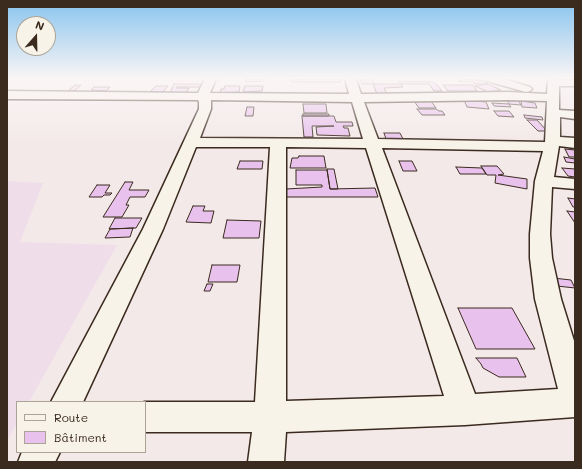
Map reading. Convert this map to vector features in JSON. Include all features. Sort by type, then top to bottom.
[{"type":"street","points":[[67,401],[153,229],[205,109],[205,101]]},
{"type":"street","points":[[358,101],[465,410]]},
{"type":"street","points":[[552,101],[554,113],[552,144],[544,181],[540,234],[541,258],[548,299],[575,393]]},
{"type":"street","points":[[554,113],[575,115]]},
{"type":"street","points":[[191,142],[373,144],[575,143]]},
{"type":"street","points":[[266,462],[270,417],[278,143]]},
{"type":"street","points":[[544,181],[575,184]]},
{"type":"street","points":[[146,417],[270,417],[465,410],[575,402]]},
{"type":"street","points":[[36,462],[41,453]]},
{"type":"shaded area","points":[[7,181],[43,183],[20,242],[117,245],[30,401],[16,401],[16,425],[7,441]]},
{"type":"building","points":[[414,101],[431,101],[436,108],[419,108]]},
{"type":"building","points":[[464,101],[474,101],[486,102],[489,109],[467,107]]},
{"type":"building","points":[[507,101],[519,101],[521,105],[509,104]]},
{"type":"building","points":[[521,101],[535,103],[537,108],[522,107]]},
{"type":"building","points":[[492,103],[509,104],[511,107],[494,106]]},
{"type":"building","points":[[303,104],[326,104],[327,113],[304,113]]},
{"type":"building","points":[[247,107],[254,107],[253,116],[245,116]]},
{"type":"building","points":[[417,109],[436,109],[442,111],[445,115],[422,115]]},
{"type":"building","points":[[494,111],[509,111],[514,117],[498,116]]},
{"type":"building","points":[[303,114],[329,114],[329,116],[303,116]]},
{"type":"building","points":[[524,115],[542,117],[543,120],[525,118]]},
{"type":"building","points":[[302,116],[334,116],[336,122],[352,122],[353,126],[343,126],[344,128],[348,128],[350,136],[317,135],[316,127],[334,126],[312,126],[313,137],[304,137]]},
{"type":"building","points":[[527,120],[537,120],[547,131],[538,131]]},
{"type":"building","points":[[384,133],[400,133],[403,139],[386,139]]},
{"type":"building","points":[[565,149],[575,150],[575,157],[569,157]]},
{"type":"building","points":[[299,156],[324,156],[326,168],[290,168],[292,158],[298,158]]},
{"type":"building","points":[[564,157],[575,159],[575,163],[566,162]]},
{"type":"building","points":[[240,161],[263,161],[262,169],[237,169]]},
{"type":"building","points":[[399,161],[412,161],[417,171],[403,171]]},
{"type":"building","points":[[481,166],[497,166],[504,174],[498,175],[527,179],[527,189],[495,183],[496,175],[487,175]]},
{"type":"building","points":[[456,167],[482,168],[486,174],[460,174]]},
{"type":"building","points":[[562,168],[575,169],[575,177],[568,176]]},
{"type":"building","points":[[327,169],[334,169],[338,189],[330,189]]},
{"type":"building","points":[[296,170],[327,170],[330,189],[375,188],[378,197],[286,197],[286,189],[322,187],[322,185],[296,185]]},
{"type":"building","points":[[125,182],[133,182],[129,190],[149,190],[145,197],[130,197],[126,205],[129,205],[122,217],[103,217]]},
{"type":"building","points":[[97,185],[110,185],[105,193],[112,193],[102,197],[89,197]]},
{"type":"building","points":[[568,198],[575,199],[575,207],[573,207]]},
{"type":"building","points":[[193,206],[205,206],[203,211],[214,211],[211,223],[186,222]]},
{"type":"building","points":[[567,211],[575,212],[575,223]]},
{"type":"building","points":[[115,218],[142,218],[136,228],[109,229]]},
{"type":"building","points":[[227,220],[261,221],[259,238],[223,238]]},
{"type":"building","points":[[133,228],[130,237],[105,238],[110,229]]},
{"type":"building","points":[[212,265],[240,265],[237,282],[208,282]]},
{"type":"building","points":[[553,278],[571,280],[575,288],[557,286]]},
{"type":"building","points":[[207,284],[213,284],[210,291],[204,291]]},
{"type":"building","points":[[458,308],[512,308],[535,349],[476,349]]},
{"type":"building","points":[[476,358],[517,358],[526,377],[499,377],[483,368]]}]
